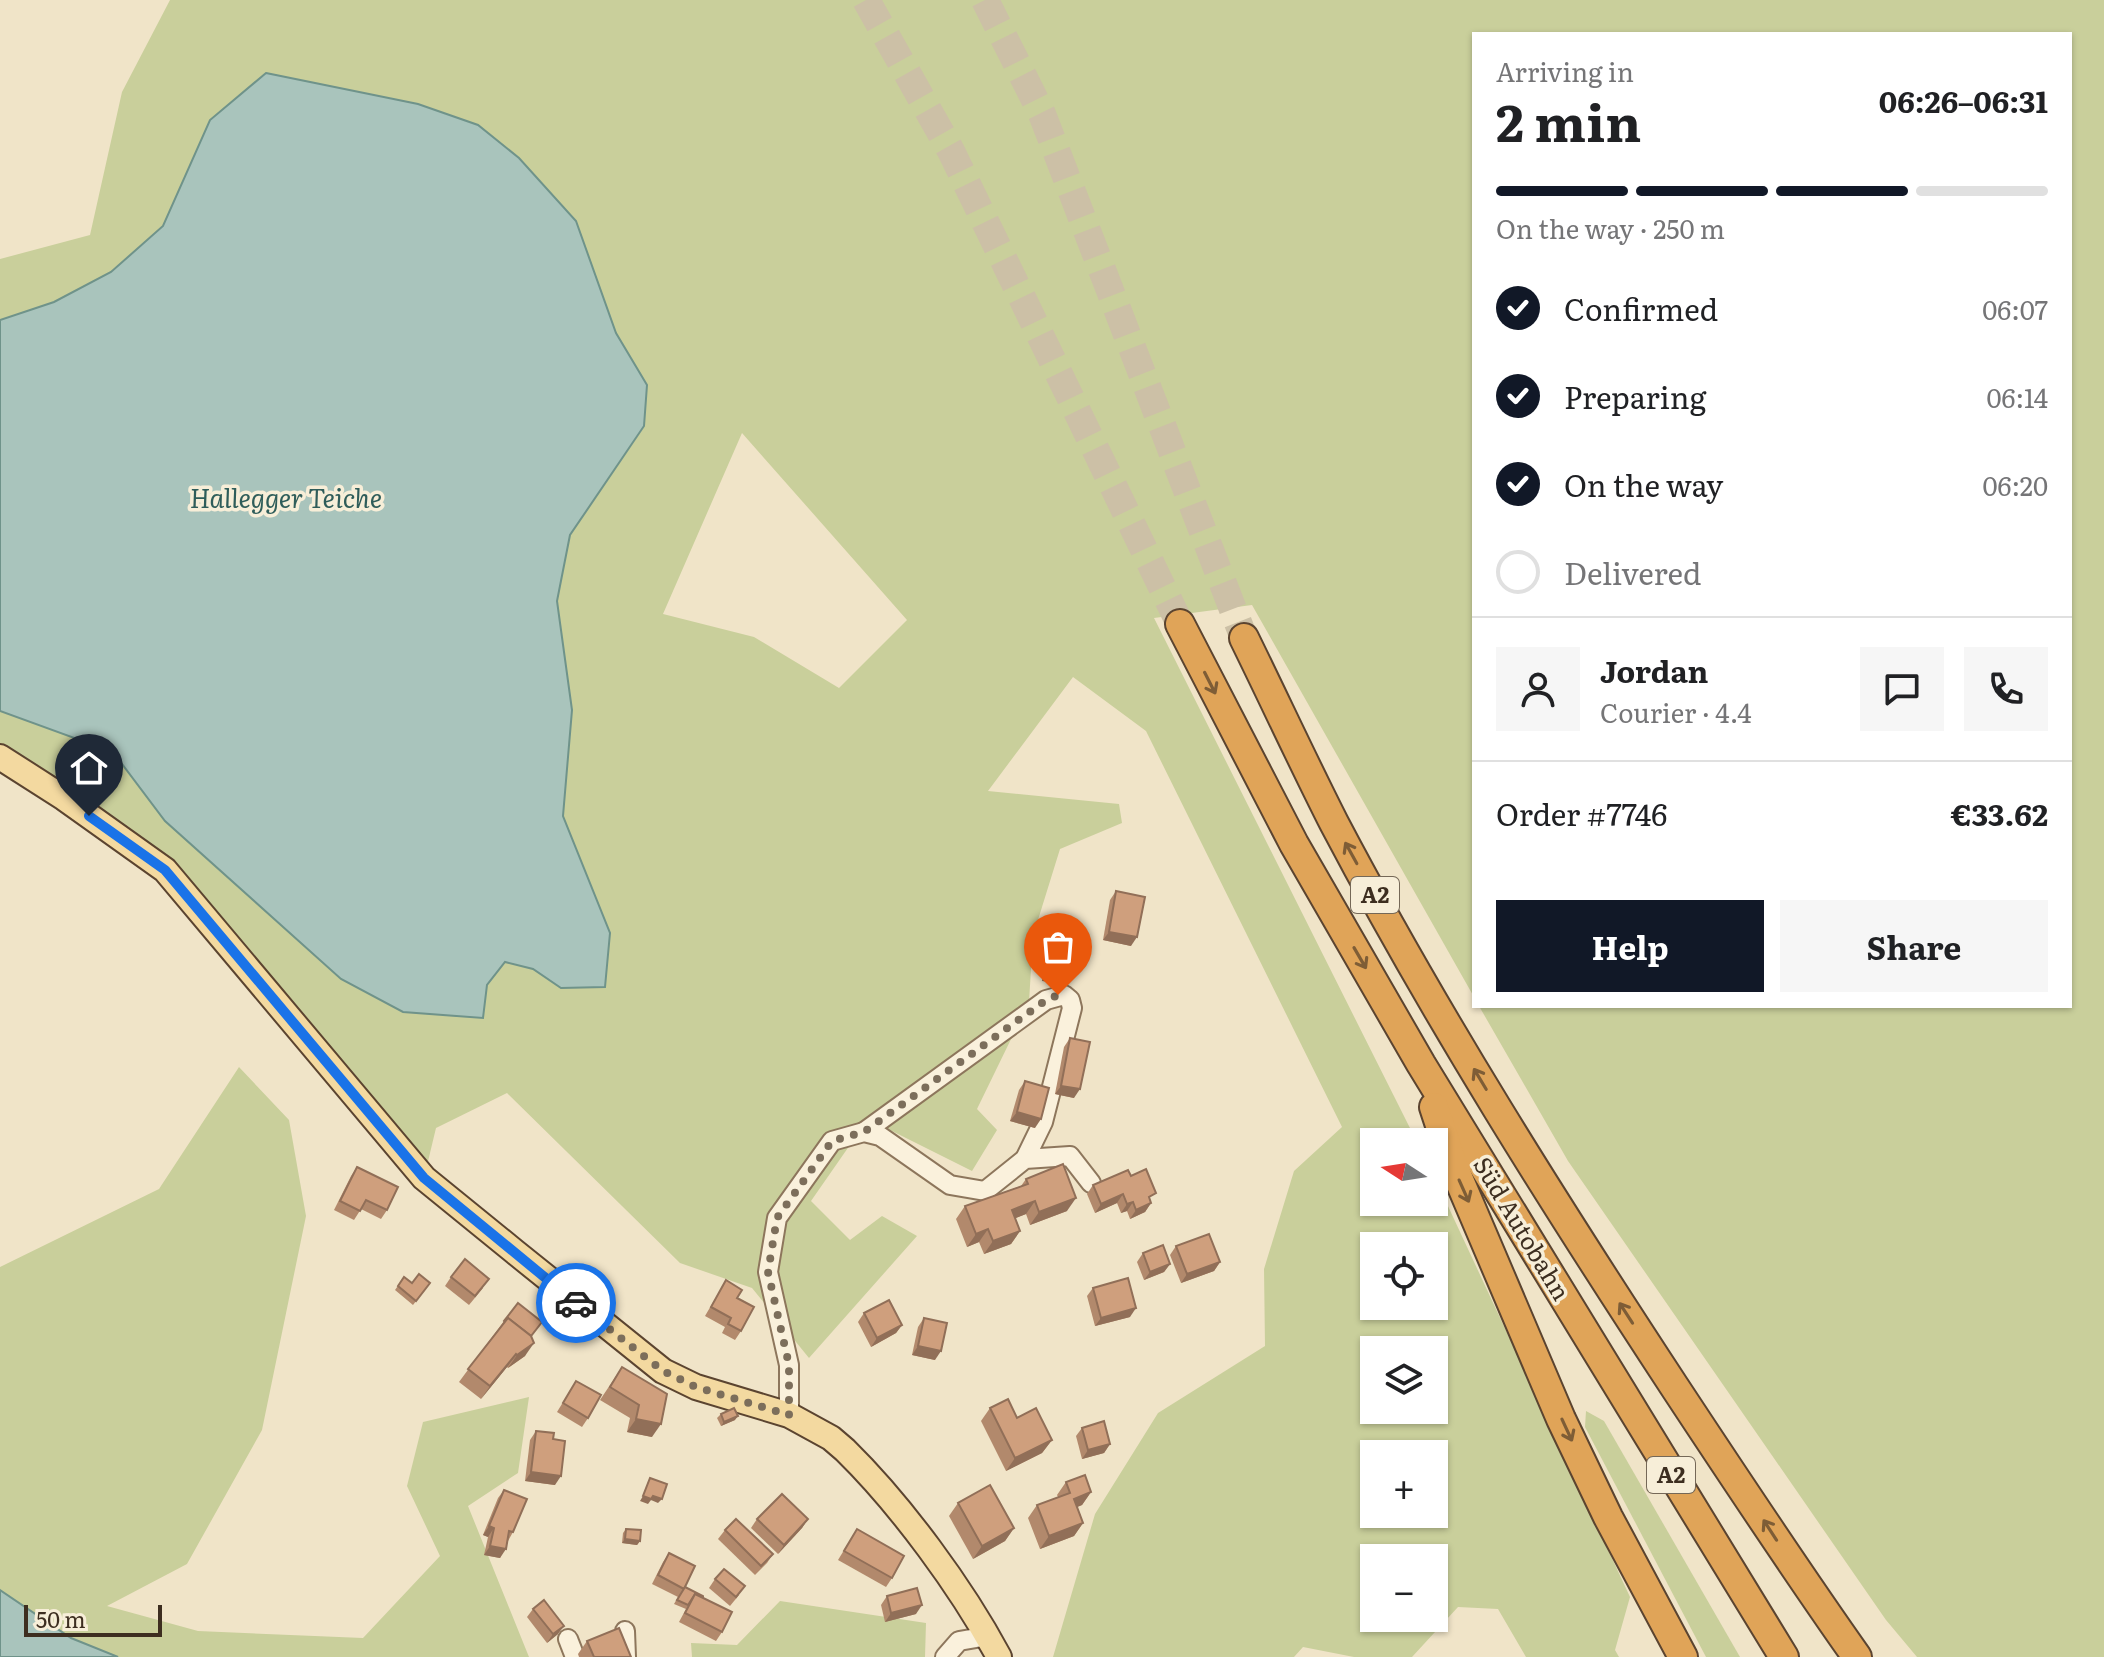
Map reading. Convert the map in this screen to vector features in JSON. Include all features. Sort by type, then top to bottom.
[{"type":"highway","name":"Süd Autobahn","points":[[1180,624],[1294,844],[1421,1064],[1784,1657]]},
{"type":"highway","name":"Süd Autobahn","points":[[1244,638],[1334,822],[1457,1040],[1618,1301],[1857,1657]]},
{"type":"highway","points":[[1421,1064],[1454,1168],[1561,1419],[1608,1517],[1683,1657]]},
{"type":"highway","points":[[1813,1595],[1874,1657]]},
{"type":"highway","points":[[1755,1611],[1770,1657]]},
{"type":"main road","points":[[4,766],[165,870],[424,1178],[648,1361],[696,1387],[789,1415],[831,1438],[858,1463],[920,1537],[993,1647]]},
{"type":"street","points":[[789,1415],[789,1365],[768,1272],[777,1218],[832,1141],[864,1132],[1046,1000],[1064,995],[1070,1000],[1072,1008],[1043,1122],[1025,1159],[985,1191],[950,1185],[880,1136],[864,1132]]},
{"type":"street","points":[[1025,1159],[1070,1156],[1091,1183]]},
{"type":"street","points":[[625,1631],[626,1657]]},
{"type":"street","points":[[945,1657],[959,1641],[993,1647]]},
{"type":"green space","points":[[170,0],[2104,0],[2104,1657],[1917,1657],[1886,1620],[1568,1161],[1480,1008],[2072,1008],[2072,32],[1472,32],[1472,993],[1252,605],[1154,618],[1410,1128],[1360,1128],[1360,1216],[1448,1216],[1448,1206],[1630,1597],[1615,1650],[1619,1657],[1526,1657],[1498,1609],[1458,1607],[1448,1618],[1448,1544],[1360,1544],[1360,1632],[1435,1632],[1412,1657],[1354,1657],[1303,1647],[1294,1657],[1053,1657],[1095,1514],[1158,1413],[1265,1346],[1264,1269],[1294,1171],[1342,1127],[1146,731],[1073,677],[988,791],[1119,804],[1122,823],[1060,849],[1033,936],[1029,1002],[977,1109],[997,1130],[972,1171],[868,1119],[811,1201],[850,1240],[882,1216],[917,1236],[809,1358],[752,1288],[680,1263],[507,1093],[436,1128],[424,1178],[165,870],[0,757],[0,711],[113,752],[165,821],[487,985],[505,962],[533,969],[561,988],[610,933],[563,816],[572,710],[557,601],[570,535],[644,427],[647,385],[616,333],[576,221],[519,158],[478,125],[418,104],[266,73],[210,120],[163,226],[111,272],[54,302],[0,320],[0,259],[90,235],[122,92]],"holes":[[[742,433],[907,620],[839,688],[754,637],[663,614]]]},
{"type":"green space","points":[[239,1067],[289,1120],[306,1216],[262,1430],[187,1564],[107,1606],[198,1631],[363,1638],[440,1556],[407,1486],[423,1422],[529,1397],[518,1473],[468,1506],[529,1657],[118,1657],[71,1638],[0,1590],[0,1267],[159,1189]]},
{"type":"green space","points":[[1586,1411],[1604,1421],[1740,1657],[1706,1657],[1585,1427]]},
{"type":"green space","points":[[780,1601],[926,1623],[925,1657],[692,1657],[691,1643],[737,1645]]},
{"type":"water","name":"Hallegger Teiche","points":[[266,73],[418,104],[478,125],[519,158],[576,221],[616,333],[647,385],[644,426],[570,535],[557,601],[572,710],[563,816],[610,933],[605,987],[561,988],[533,969],[505,962],[487,985],[483,1018],[403,1012],[341,979],[165,821],[113,752],[0,711],[0,320],[54,302],[111,272],[163,226],[210,120]]},
{"type":"water","points":[[0,1590],[71,1638],[118,1657],[0,1657]]},
{"type":"building","points":[[1116,891],[1145,897],[1137,937],[1109,932]]},
{"type":"building","points":[[1051,924],[1062,925],[1059,973],[1048,972]]},
{"type":"building","points":[[1070,1038],[1090,1042],[1080,1089],[1061,1086]]},
{"type":"building","points":[[1025,1081],[1049,1088],[1041,1119],[1017,1112]]},
{"type":"building","points":[[1063,1164],[1076,1198],[1039,1212],[1035,1201],[1012,1210],[1020,1231],[993,1241],[988,1229],[976,1234],[965,1206],[1028,1184],[1026,1179]]},
{"type":"building","points":[[357,1167],[398,1187],[387,1210],[366,1200],[360,1211],[340,1201]]},
{"type":"building","points":[[1146,1169],[1156,1193],[1149,1197],[1151,1203],[1136,1210],[1133,1202],[1127,1204],[1123,1194],[1101,1204],[1093,1185],[1128,1170],[1131,1176]]},
{"type":"building","points":[[1209,1234],[1220,1262],[1187,1274],[1176,1246]]},
{"type":"building","points":[[1163,1245],[1170,1264],[1150,1272],[1143,1253]]},
{"type":"building","points":[[465,1259],[489,1279],[475,1296],[451,1277]]},
{"type":"building","points":[[419,1274],[430,1283],[416,1301],[398,1286],[404,1277],[412,1283]]},
{"type":"building","points":[[1128,1278],[1136,1308],[1101,1318],[1093,1288]]},
{"type":"building","points":[[726,1280],[742,1290],[737,1298],[754,1307],[741,1331],[728,1324],[731,1318],[711,1307]]},
{"type":"building","points":[[889,1300],[902,1325],[877,1338],[864,1313]]},
{"type":"building","points":[[518,1303],[542,1322],[531,1336],[508,1318],[504,1321]]},
{"type":"building","points":[[508,1318],[531,1336],[534,1343],[516,1354],[490,1386],[468,1369]]},
{"type":"building","points":[[924,1318],[947,1323],[941,1351],[918,1346]]},
{"type":"building","points":[[622,1367],[667,1394],[661,1424],[636,1419],[639,1405],[610,1387]]},
{"type":"building","points":[[576,1381],[601,1395],[588,1418],[563,1403]]},
{"type":"building","points":[[1008,1399],[1017,1418],[1036,1408],[1052,1440],[1015,1458],[990,1408]]},
{"type":"building","points":[[734,1408],[738,1416],[724,1422],[721,1414]]},
{"type":"building","points":[[1104,1421],[1110,1444],[1088,1450],[1082,1428]]},
{"type":"building","points":[[536,1431],[554,1433],[553,1439],[565,1441],[561,1476],[531,1472]]},
{"type":"building","points":[[1085,1475],[1091,1492],[1074,1499],[1083,1523],[1049,1536],[1037,1505],[1070,1493],[1066,1482]]},
{"type":"building","points":[[650,1478],[667,1484],[662,1499],[643,1496]]},
{"type":"building","points":[[990,1485],[1014,1528],[982,1546],[958,1503]]},
{"type":"building","points":[[504,1490],[527,1499],[513,1532],[509,1531],[506,1549],[490,1546],[494,1528],[489,1526]]},
{"type":"building","points":[[782,1494],[808,1519],[784,1545],[757,1519]]},
{"type":"building","points":[[736,1519],[773,1554],[761,1566],[725,1530]]},
{"type":"building","points":[[626,1529],[641,1530],[640,1541],[625,1539]]},
{"type":"building","points":[[857,1529],[904,1556],[892,1578],[844,1551]]},
{"type":"building","points":[[669,1553],[695,1566],[684,1589],[658,1575]]},
{"type":"building","points":[[724,1569],[745,1586],[736,1597],[715,1579]]},
{"type":"building","points":[[685,1587],[703,1598],[695,1594],[688,1605],[677,1600]]},
{"type":"building","points":[[917,1588],[922,1605],[891,1613],[887,1596]]},
{"type":"building","points":[[695,1594],[732,1612],[722,1632],[685,1613]]},
{"type":"building","points":[[544,1600],[564,1626],[553,1634],[533,1609]]},
{"type":"building","points":[[619,1628],[631,1657],[594,1657],[587,1641]]},
{"type":"tunnel","points":[[866,0],[951,151],[1180,624]]},
{"type":"tunnel","points":[[985,0],[1042,114],[1244,638]]},
{"type":"way so far","points":[[576,1303],[663,1371],[696,1387],[789,1415],[789,1365],[768,1272],[777,1218],[832,1141],[864,1132],[1046,1000],[1058,995]]},
{"type":"route","points":[[89,816],[165,870],[424,1178],[576,1303]]}]
